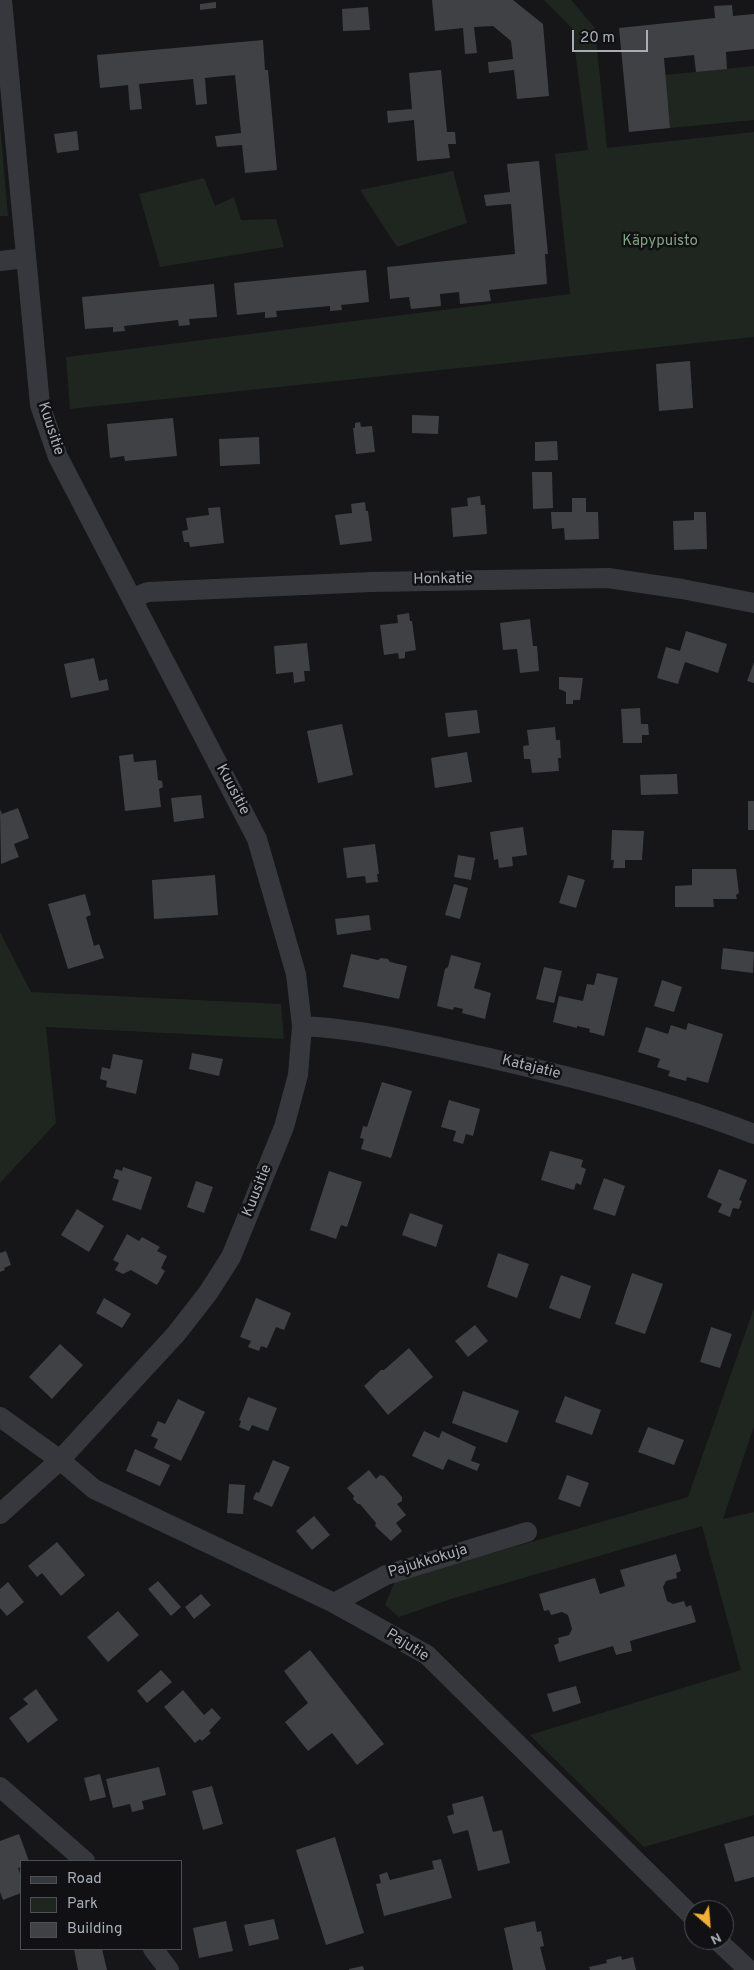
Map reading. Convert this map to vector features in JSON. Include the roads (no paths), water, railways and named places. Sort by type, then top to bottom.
[{"type":"street","name":"Kuusitie","points":[[0,1514],[60,1460],[176,1334],[208,1293],[231,1257],[284,1127],[298,1076],[302,1026],[296,974],[257,838],[58,457],[40,405],[2,0]]},
{"type":"street","points":[[0,261],[26,258]]},
{"type":"street","name":"Honkatie","points":[[132,598],[148,592],[336,583],[608,578],[682,589],[754,603]]},
{"type":"street","name":"Katajatie","points":[[302,1026],[325,1027],[416,1042],[514,1064],[645,1096],[754,1134]]},
{"type":"street","name":"Pajutie","points":[[0,1417],[60,1460],[94,1489],[334,1603],[426,1656],[684,1908]]},
{"type":"street","name":"Pajukkokuja","points":[[334,1603],[386,1574],[527,1532]]},
{"type":"street","points":[[0,1786],[84,1860]]},
{"type":"street","points":[[154,1950],[169,1970]]},
{"type":"street","points":[[727,1950],[748,1970]]},
{"type":"park label","name":"Käpypuisto","points":[[660,242]]}]
